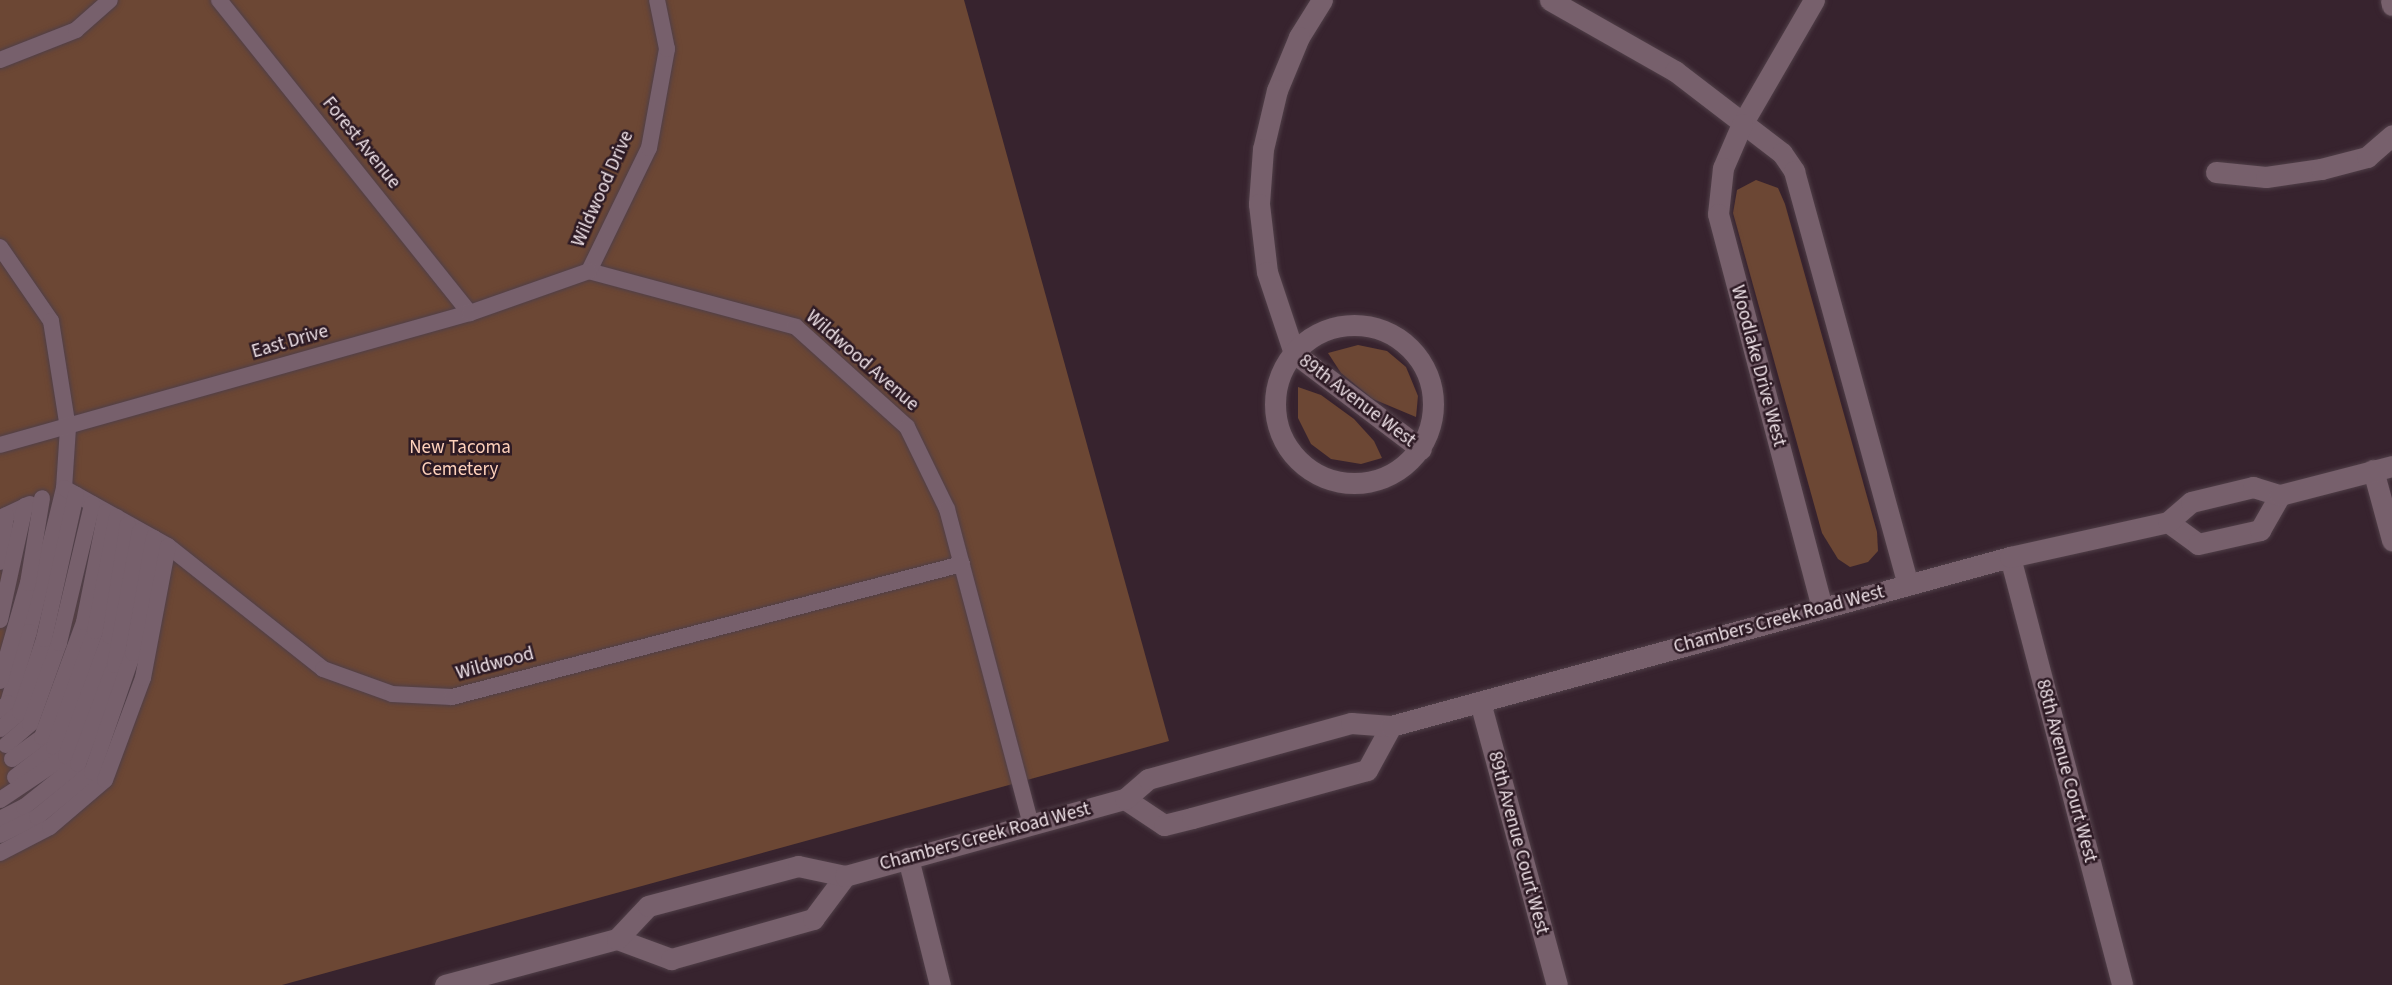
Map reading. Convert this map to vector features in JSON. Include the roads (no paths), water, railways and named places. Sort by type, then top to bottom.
[{"type":"street","name":"89th Avenue West","points":[[1322,0],[1277,90],[1261,177],[1259,204],[1267,272],[1294,353],[1421,449]]},
{"type":"street","points":[[1550,0],[1675,71],[1782,153],[1794,171],[1908,585]]},
{"type":"street","name":"Woodlake Drive West","points":[[1814,0],[1742,124],[1723,169],[1718,214],[1822,608]]},
{"type":"street","points":[[2391,0],[2392,5]]},
{"type":"street","points":[[2216,172],[2266,177],[2321,169],[2367,157],[2392,135]]},
{"type":"street","name":"89th Avenue West","points":[[1366,325],[1402,342],[1428,372],[1434,398],[1432,424],[1421,449],[1403,467],[1380,480],[1342,482],[1306,468],[1289,450],[1277,426],[1274,400],[1280,375],[1294,353],[1314,336],[1339,326],[1366,325]]},
{"type":"street","points":[[2382,468],[2392,540]]},
{"type":"street","name":"Chambers Creek Road West","points":[[617,939],[648,906],[798,866],[845,876],[1125,799],[1148,779],[1351,723],[1391,726],[2010,557],[2168,522],[2191,502],[2253,487],[2280,495],[2382,468]]},
{"type":"street","points":[[2168,522],[2198,544],[2260,530],[2280,495]]},
{"type":"street","name":"88th Avenue Court West","points":[[2010,557],[2122,985]]},
{"type":"street","name":"89th Avenue Court West","points":[[1480,702],[1557,985]]},
{"type":"street","points":[[1125,799],[1164,825],[1313,785],[1367,770],[1391,726]]},
{"type":"street","points":[[908,858],[940,985]]},
{"type":"street","points":[[445,985],[617,939],[671,959],[813,919],[845,876]]},
{"type":"lane","points":[[0,60],[76,30],[110,0]]},
{"type":"lane","name":"Forest Avenue","points":[[219,0],[470,313]]},
{"type":"lane","name":"Wildwood Drive","points":[[589,271],[649,148],[667,49],[657,0]]},
{"type":"lane","points":[[0,247],[51,321],[68,428],[70,491],[44,639],[20,712],[4,741],[15,777]]},
{"type":"lane","name":"East Drive","points":[[0,445],[470,313],[589,271]]},
{"type":"lane","name":"Wildwood Avenue","points":[[589,271],[796,327],[907,427],[947,509],[1031,825]]},
{"type":"lane","points":[[0,562],[3,517],[42,498],[70,491]]},
{"type":"lane","points":[[0,710],[8,703],[70,491]]},
{"type":"lane","name":"Wildwood","points":[[70,491],[129,525],[323,670],[392,694],[452,697],[962,564]]},
{"type":"lane","points":[[0,681],[28,583],[42,498]]},
{"type":"lane","points":[[0,620],[25,506]]},
{"type":"lane","points":[[4,741],[30,724],[59,643],[129,525]]},
{"type":"lane","points":[[5,797],[15,777],[54,747],[129,525]]},
{"type":"lane","points":[[5,797],[66,755],[110,636],[129,525]]},
{"type":"lane","points":[[0,819],[24,807],[78,764],[115,666],[129,525]]},
{"type":"lane","points":[[0,835],[37,817],[92,772],[133,653],[129,525]]},
{"type":"lane","points":[[0,853],[50,827],[105,780],[143,678],[129,525]]},
{"type":"park label","name":"New Tacoma Cemetery","points":[[460,459]]}]
